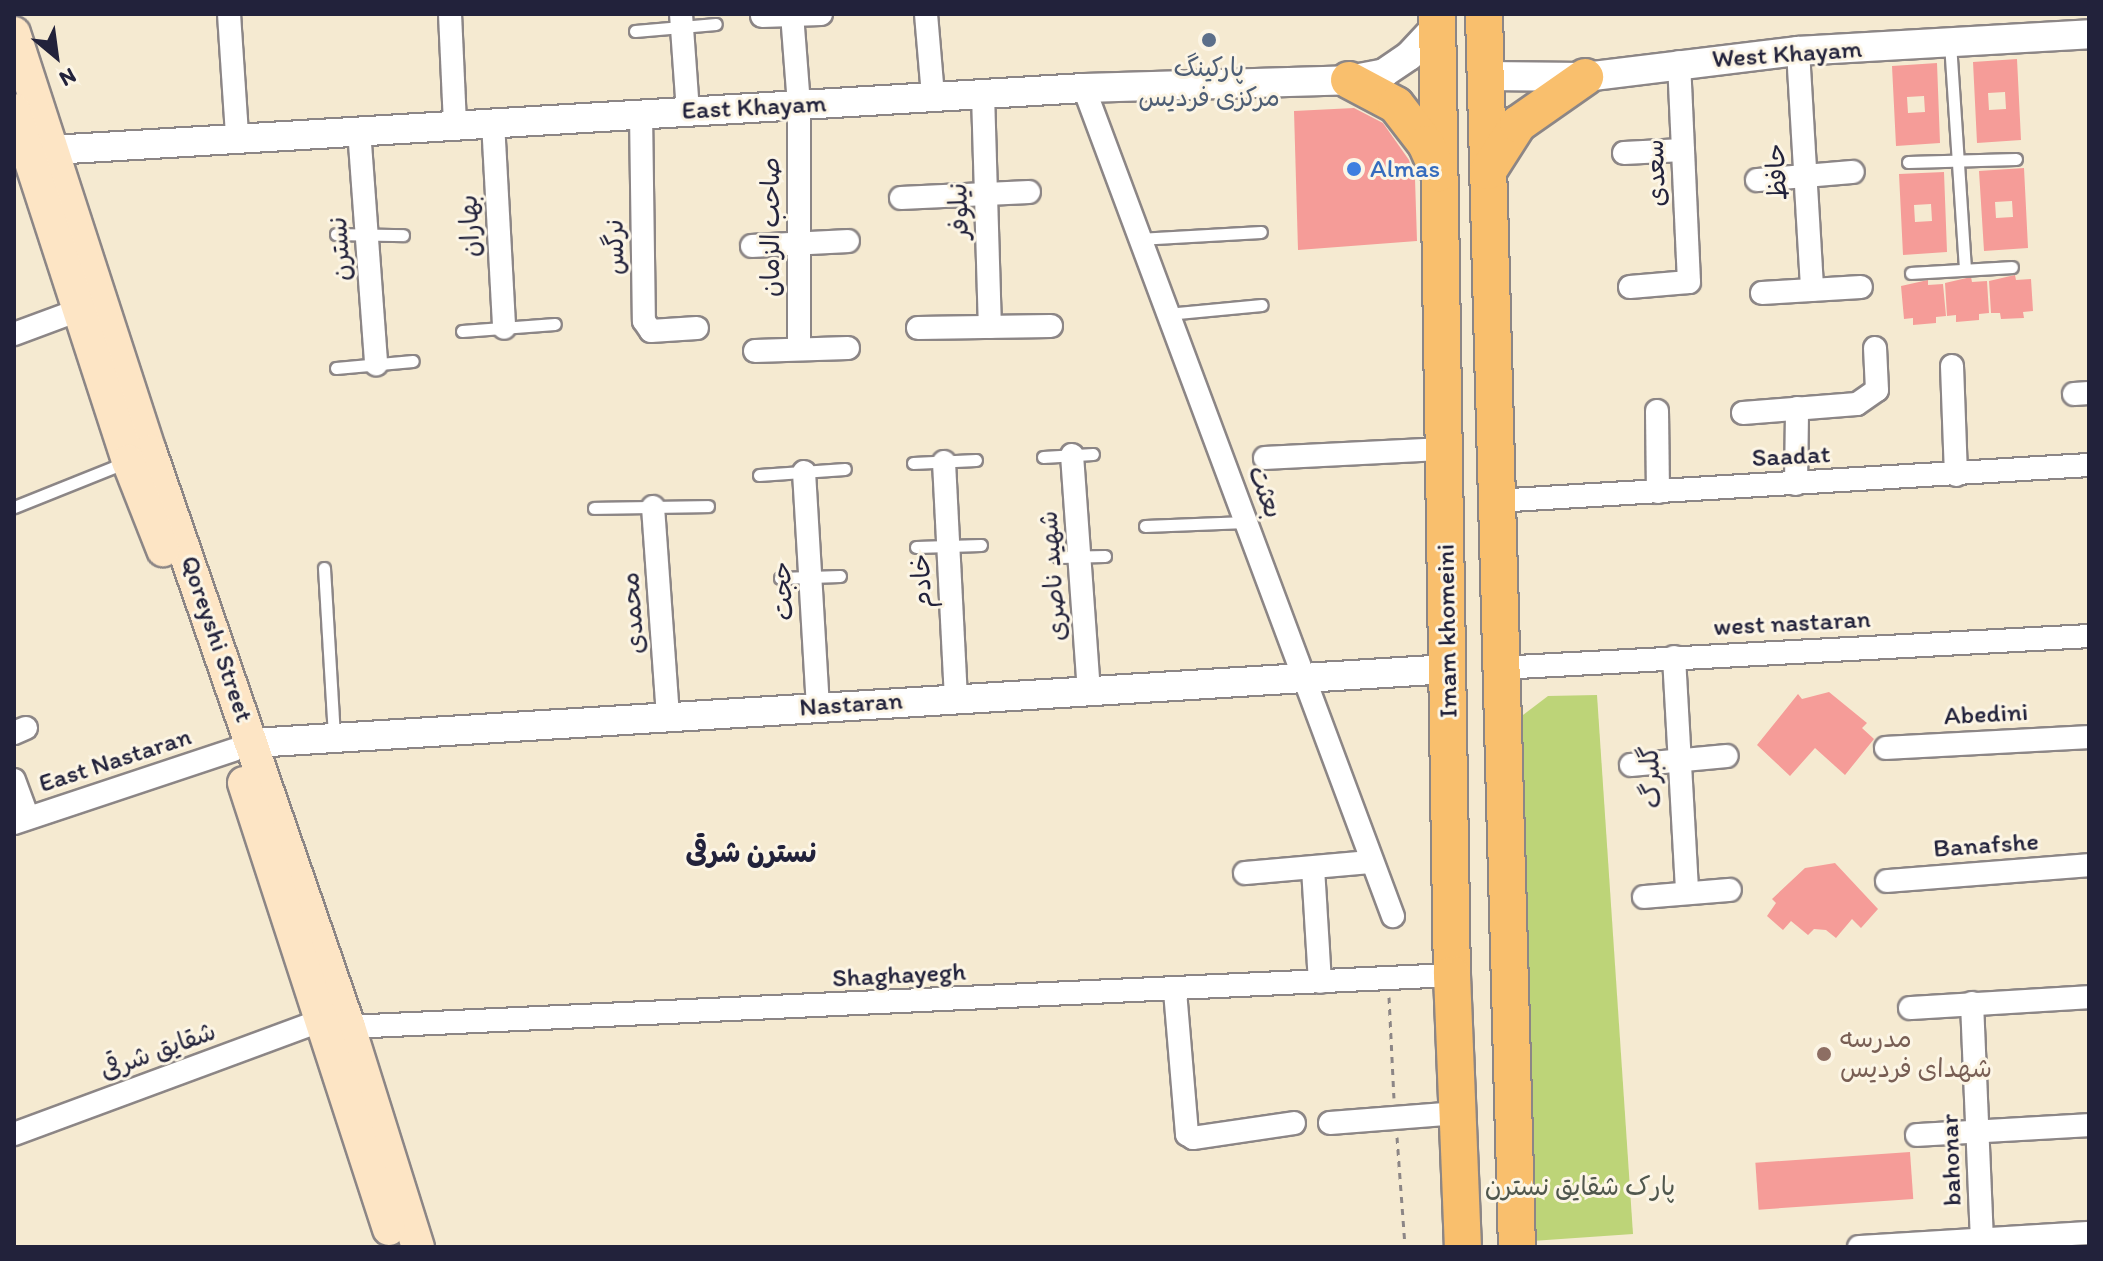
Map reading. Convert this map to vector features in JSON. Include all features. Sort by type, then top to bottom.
[{"type":"main road","name":"Imam khomeini","points":[[1484,14],[1499,668],[1517,1247]]},
{"type":"main road","name":"Imam khomeini","points":[[1437,20],[1441,177],[1440,398],[1444,449],[1452,975],[1463,1247]]},
{"type":"main road","name":"Qoreyshi Street","points":[[14,33],[32,156],[79,310],[128,461],[203,630]]},
{"type":"main road","points":[[1488,171],[1518,124],[1585,77]]},
{"type":"main road","points":[[1349,80],[1396,105],[1426,144],[1441,177]]},
{"type":"main road","name":"Qoreyshi Street","points":[[14,110],[203,630],[335,1024],[418,1247]]},
{"type":"main road","points":[[1440,398],[1465,422],[1480,414],[1492,392]]},
{"type":"main road","name":"Qoreyshi Street","points":[[335,1024],[395,1247]]},
{"type":"street","points":[[229,14],[237,136]]},
{"type":"street","points":[[450,14],[455,124]]},
{"type":"street","points":[[762,16],[821,14]]},
{"type":"street","points":[[926,14],[933,96]]},
{"type":"street","name":"صاحب الزمان","points":[[792,15],[799,104],[799,349]]},
{"type":"street","name":"East Khayam","points":[[32,156],[237,136],[1084,88],[1349,80],[1384,73],[1409,56],[1437,20]]},
{"type":"street","points":[[682,21],[688,111]]},
{"type":"street","name":"West Khayam","points":[[1486,76],[1585,77],[1679,62],[1798,51],[2089,34]]},
{"type":"street","name":"حافظ","points":[[1798,51],[1812,290]]},
{"type":"street","name":"سعدی","points":[[1630,287],[1689,282],[1679,62]]},
{"type":"street","name":"بعثت","points":[[1084,88],[1393,916]]},
{"type":"street","name":"نیلوفر","points":[[983,94],[990,327]]},
{"type":"street","name":"نرگس","points":[[641,113],[644,321],[651,331],[697,328]]},
{"type":"street","name":"بهاران","points":[[493,122],[504,328]]},
{"type":"street","name":"نسترن","points":[[359,130],[376,364]]},
{"type":"street","points":[[1624,153],[1683,150]]},
{"type":"street","points":[[1757,180],[1853,172]]},
{"type":"street","points":[[901,198],[1029,192]]},
{"type":"street","points":[[752,246],[848,241]]},
{"type":"street","points":[[1762,293],[1861,287]]},
{"type":"street","points":[[14,334],[79,310]]},
{"type":"street","points":[[918,328],[1051,326]]},
{"type":"street","points":[[755,351],[848,348]]},
{"type":"street","points":[[1743,413],[1857,404],[1877,390],[1875,348]]},
{"type":"street","points":[[1952,366],[1956,475]]},
{"type":"street","points":[[1796,484],[1797,408]]},
{"type":"street","points":[[1657,411],[1658,492]]},
{"type":"street","points":[[1265,458],[1444,449]]},
{"type":"street","name":"شهید ناصری","points":[[1082,455],[1069,557],[1089,692]]},
{"type":"street","name":"خادم","points":[[944,462],[956,697]]},
{"type":"street","name":"Saadat","points":[[1495,501],[2089,465]]},
{"type":"street","name":"حجت","points":[[804,472],[818,706]]},
{"type":"street","name":"محمدی","points":[[653,507],[668,716]]},
{"type":"street","name":"west nastaran","points":[[1499,668],[2089,636]]},
{"type":"street","name":"گلبرگ","points":[[1674,657],[1677,761],[1687,893]]},
{"type":"street","name":"Nastaran","points":[[243,747],[334,738],[956,697],[1089,692],[1301,676],[1448,669]]},
{"type":"street","name":"Abedini","points":[[1886,748],[2089,737]]},
{"type":"street","name":"East Nastaran","points":[[21,820],[243,747]]},
{"type":"street","points":[[1631,765],[1727,756]]},
{"type":"street","points":[[14,780],[21,820]]},
{"type":"street","points":[[1245,873],[1371,862]]},
{"type":"street","name":"Banafshe","points":[[1887,881],[2089,865]]},
{"type":"street","points":[[1313,868],[1320,982]]},
{"type":"street","points":[[1644,897],[1730,890]]},
{"type":"street","name":"Shaghayegh","points":[[335,1024],[1175,991],[1452,975]]},
{"type":"street","points":[[1175,991],[1187,1134],[1193,1138],[1294,1123]]},
{"type":"street","points":[[1910,1008],[2089,997]]},
{"type":"street","name":"bahonar","points":[[1972,1003],[1982,1239]]},
{"type":"street","name":"شقایق شرقی","points":[[14,1134],[335,1024]]},
{"type":"street","points":[[1330,1123],[1458,1113]]},
{"type":"street","points":[[1917,1135],[2089,1125]]},
{"type":"street","points":[[1859,1247],[2089,1233]]},
{"type":"lane","points":[[635,31],[682,21],[716,24]]},
{"type":"lane","points":[[1950,43],[1965,269]]},
{"type":"lane","points":[[1908,162],[2016,159]]},
{"type":"lane","points":[[1138,239],[1261,232]]},
{"type":"lane","points":[[336,234],[403,235]]},
{"type":"lane","points":[[1911,273],[2012,267]]},
{"type":"lane","points":[[1167,314],[1262,305]]},
{"type":"lane","points":[[462,331],[555,324]]},
{"type":"lane","points":[[336,368],[413,361]]},
{"type":"lane","points":[[1043,457],[1082,455]]},
{"type":"lane","points":[[913,463],[976,460]]},
{"type":"lane","points":[[14,507],[128,461]]},
{"type":"lane","points":[[759,475],[845,469]]},
{"type":"lane","points":[[594,508],[708,506]]},
{"type":"lane","points":[[1145,526],[1247,522]]},
{"type":"lane","points":[[916,547],[981,545]]},
{"type":"lane","points":[[1069,557],[1105,556]]},
{"type":"lane","points":[[324,568],[334,738]]},
{"type":"lane","points":[[780,578],[840,576]]},
{"type":"green space","name":"پارک شقایق نسترن","points":[[1597,695],[1633,1234],[1532,1241],[1515,721],[1548,696]]},
{"type":"building","points":[[2017,59],[2021,140],[1977,143],[1973,62]],"holes":[[[2005,92],[2006,109],[1989,110],[1988,93]]]},
{"type":"building","points":[[1937,63],[1940,143],[1896,146],[1892,66]],"holes":[[[1924,96],[1925,112],[1908,113],[1907,97]]]},
{"type":"building","name":"Almas","points":[[1354,108],[1383,123],[1409,160],[1415,179],[1417,241],[1298,250],[1294,111]]},
{"type":"building","points":[[2024,168],[2028,248],[1984,251],[1979,171]],"holes":[[[2012,201],[2013,217],[1996,218],[1995,202]]]},
{"type":"building","points":[[1944,172],[1947,252],[1903,255],[1899,174]],"holes":[[[1931,204],[1932,221],[1915,222],[1914,205]]]},
{"type":"building","points":[[2015,275],[2016,280],[2031,279],[2033,311],[2023,312],[2024,318],[2001,319],[2000,313],[1991,313],[1989,281]]},
{"type":"building","points":[[1971,277],[1972,282],[1987,281],[1989,313],[1979,314],[1979,320],[1956,322],[1956,315],[1947,316],[1945,283]]},
{"type":"building","points":[[1928,280],[1928,285],[1943,284],[1946,316],[1936,317],[1936,323],[1913,325],[1913,318],[1904,319],[1901,286]]},
{"type":"building","points":[[1829,692],[1867,723],[1862,728],[1874,739],[1845,775],[1815,748],[1790,776],[1757,745],[1798,694],[1802,699]]},
{"type":"building","points":[[1835,863],[1878,909],[1861,928],[1852,919],[1836,938],[1826,930],[1814,929],[1808,935],[1791,921],[1783,930],[1767,916],[1776,903],[1772,899],[1805,868]]},
{"type":"building","points":[[1910,1152],[1913,1199],[1759,1210],[1755,1163]]},
{"type":"place","name":"پارکینگ مرکزی فردیس","points":[[1209,40]]},
{"type":"place","name":"Almas","points":[[1354,169]]},
{"type":"place","name":"مدرسه شهدای فردیس","points":[[1824,1054]]},
{"type":"district","name":"نسترن شرقی","points":[[751,852]]}]
